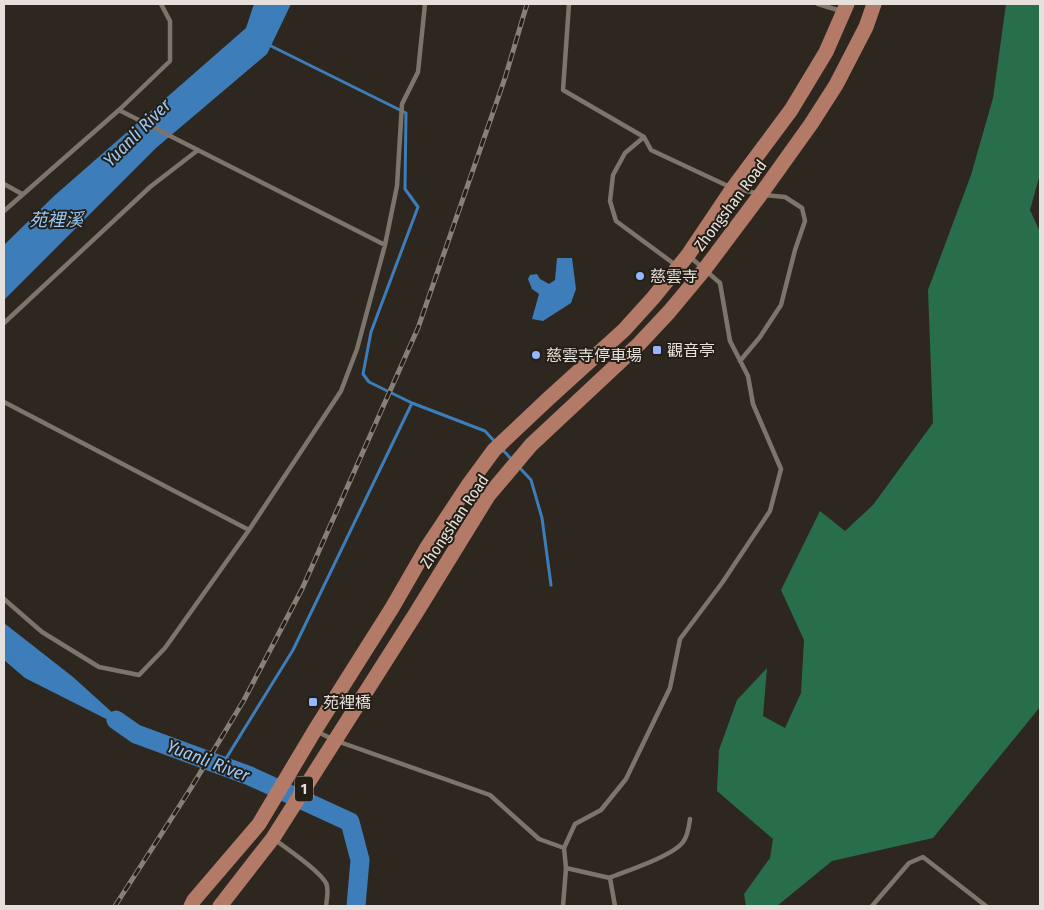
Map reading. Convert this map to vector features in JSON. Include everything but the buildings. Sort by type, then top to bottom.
[{"type":"main road","name":"Zhongshan Road","points":[[334,740],[416,613],[488,496],[531,445],[639,344],[668,312],[704,270],[761,194],[811,124],[836,84],[866,27],[874,4]]},
{"type":"main road","name":"Zhongshan Road","points":[[315,730],[392,608],[426,549],[494,450],[624,330],[688,255],[733,188],[791,110],[826,52],[846,8]]},
{"type":"main road","points":[[624,330],[639,344]]},
{"type":"main road","name":"1","points":[[192,906],[194,900],[259,824],[315,730]]},
{"type":"main road","name":"1","points":[[220,906],[273,838],[334,740]]},
{"type":"lane","points":[[4,211],[119,110],[170,62],[170,21],[161,4]]},
{"type":"lane","points":[[4,599],[42,632],[99,667],[139,674],[165,648],[249,530],[341,391],[357,349],[397,186],[402,104],[418,72],[425,4]]},
{"type":"lane","points":[[569,4],[563,90],[644,137],[651,150],[733,188],[785,197],[802,208],[806,221],[795,250],[782,305],[760,338],[740,361]]},
{"type":"lane","points":[[818,4],[846,8]]},
{"type":"lane","points":[[119,110],[384,245]]},
{"type":"lane","points":[[644,137],[625,153],[613,174],[610,201],[616,221],[678,267]]},
{"type":"lane","points":[[4,323],[150,187],[196,149]]},
{"type":"lane","points":[[4,184],[22,194]]},
{"type":"lane","points":[[563,906],[566,868],[564,848],[575,824],[601,810],[626,779],[670,688],[680,639],[722,583],[770,510],[781,469],[753,404],[748,376],[730,342],[720,283],[688,255]]},
{"type":"lane","points":[[4,402],[249,530]]},
{"type":"lane","points":[[315,730],[334,740],[490,795],[539,839],[564,848]]},
{"type":"lane","points":[[566,868],[609,878],[645,864],[670,852],[683,842],[690,819]]},
{"type":"lane","points":[[273,838],[308,864],[326,883],[328,892],[326,906]]},
{"type":"lane","points":[[872,906],[909,863],[923,857],[986,906]]},
{"type":"lane","points":[[609,878],[615,906]]},
{"type":"green space","points":[[1006,4],[1040,4],[1040,174],[1030,210],[1040,232],[1040,707],[933,838],[832,861],[777,906],[746,906],[744,894],[770,858],[773,839],[717,791],[719,750],[737,700],[767,668],[763,716],[785,728],[801,693],[804,640],[781,590],[820,511],[845,531],[873,505],[933,423],[928,290],[971,175],[993,98]]},
{"type":"water","name":"苑裡溪","points":[[254,4],[291,4],[267,54],[156,148],[4,300],[4,245],[54,196],[246,28]]},
{"type":"water","points":[[557,258],[572,258],[576,289],[571,303],[543,321],[532,319],[539,294],[532,289],[528,279],[530,275],[537,274],[540,279],[549,284],[555,280]]},
{"type":"water","points":[[4,623],[73,677],[136,734],[25,678],[4,660]]},
{"type":"waterway","points":[[269,45],[406,113],[405,189],[418,207],[371,332],[363,374],[369,382],[412,403]]},
{"type":"waterway","points":[[222,765],[293,650],[412,403],[485,431],[496,443]]},
{"type":"waterway","points":[[502,449],[513,461]]},
{"type":"waterway","points":[[519,467],[531,480],[542,518],[551,585]]},
{"type":"waterway","name":"Yuanli River","points":[[116,720],[136,734],[250,776],[350,822],[360,860],[356,906]]},
{"type":"railway","points":[[115,906],[191,788],[244,700],[302,589],[418,328],[505,78],[527,4]]},
{"type":"place","name":"慈雲寺","points":[[640,276]]},
{"type":"place","name":"觀音亭","points":[[657,350]]},
{"type":"place","name":"慈雲寺停車場","points":[[536,355]]},
{"type":"place","name":"苑裡橋","points":[[313,702]]}]
